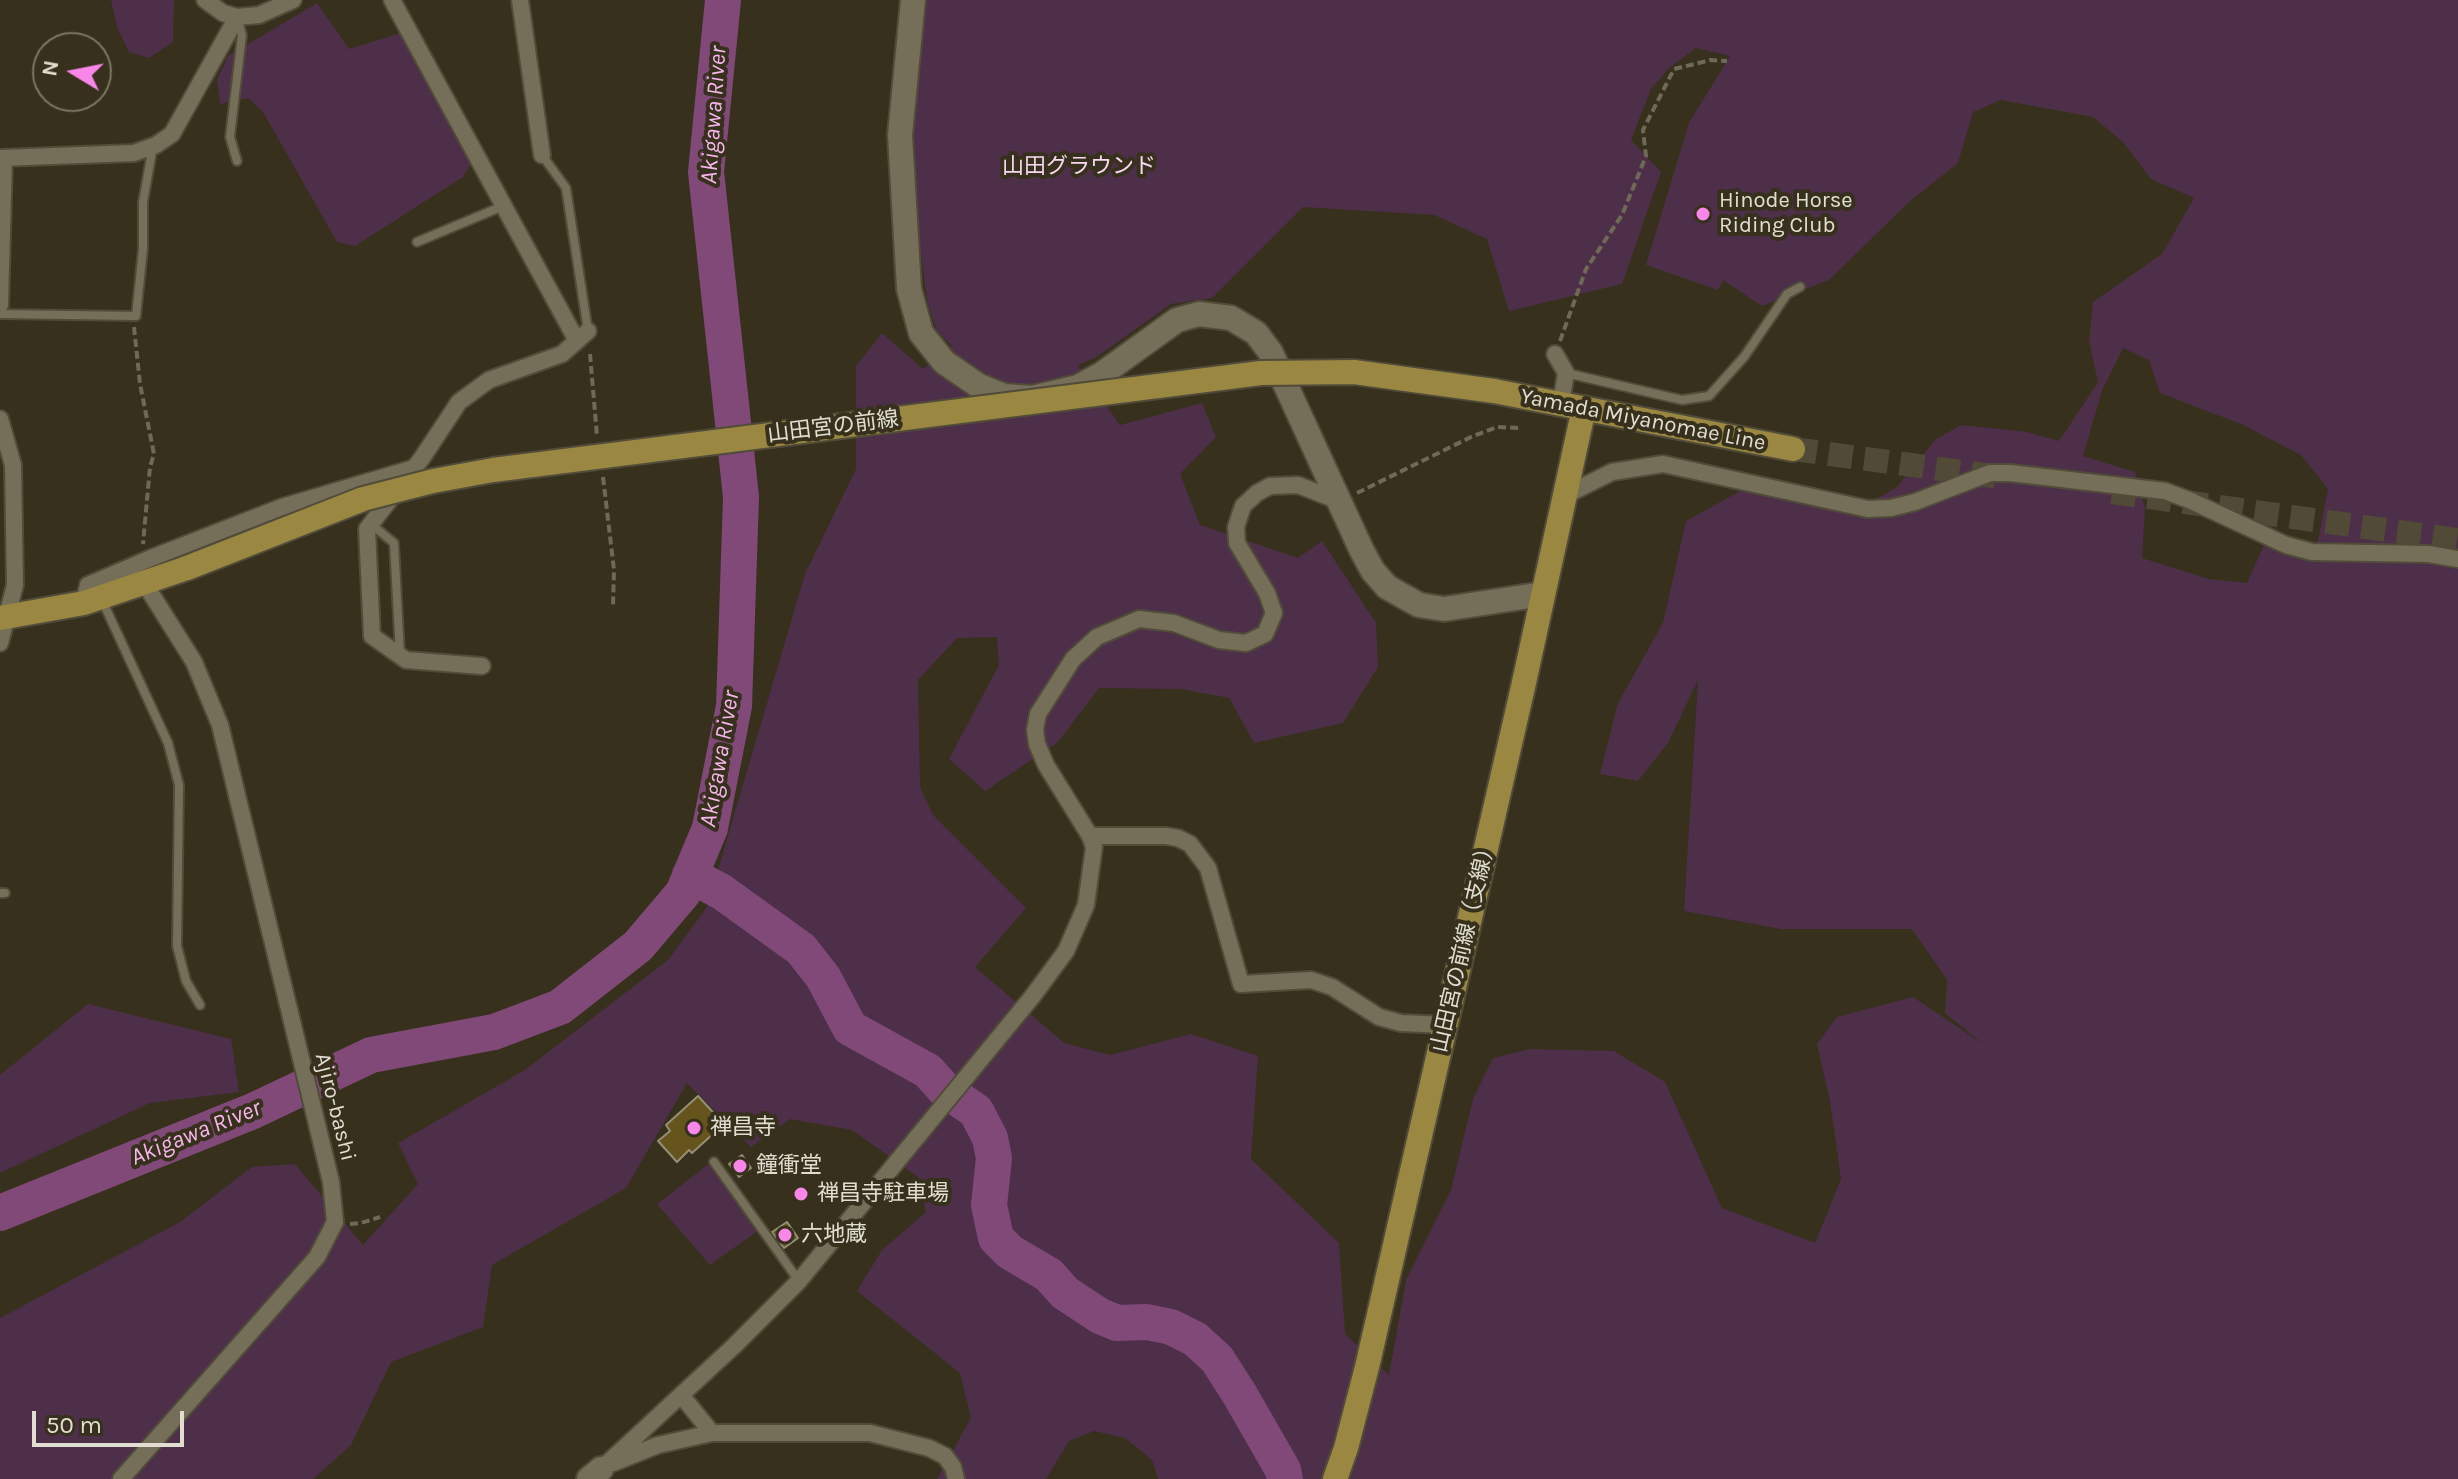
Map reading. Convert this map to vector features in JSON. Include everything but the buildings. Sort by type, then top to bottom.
[{"type":"main road","name":"山田宮の前線","points":[[144,573],[187,568],[363,499],[493,470],[1261,373],[1354,372],[1494,391]]},
{"type":"main road","name":"Yamada Miyanomae Line","points":[[1494,391],[1793,449]]},
{"type":"main road","name":"山田宮の前線（支線）","points":[[1335,1479],[1357,1410],[1566,495],[1573,406]]},
{"type":"main road","points":[[4,617],[92,600],[144,573]]},
{"type":"street","points":[[205,0],[223,13],[237,17],[259,15],[293,0]]},
{"type":"street","points":[[392,0],[504,205],[582,336],[562,354],[489,380],[459,402],[422,458],[367,529],[372,636],[406,660],[482,666]]},
{"type":"street","points":[[520,0],[542,155]]},
{"type":"street","points":[[913,0],[902,101],[902,194],[912,304],[921,333],[954,371],[1004,396],[1032,398],[1078,387],[1102,374],[1177,320],[1199,314],[1231,318],[1256,333],[1271,353],[1373,571],[1387,587],[1411,602],[1435,608],[1543,594]]},
{"type":"street","points":[[0,305],[2,158],[134,153],[153,146],[172,134],[237,17]]},
{"type":"street","points":[[1555,354],[1566,373],[1573,406]]},
{"type":"street","points":[[0,419],[13,465],[15,585],[4,617],[0,643]]},
{"type":"street","points":[[1566,495],[1612,472],[1663,464],[1842,504],[1880,509],[1915,502],[1990,473],[2010,473],[2165,491],[2286,545],[2312,552],[2429,554],[2458,559]]},
{"type":"street","points":[[144,573],[282,507],[411,469]]},
{"type":"street","points":[[595,1474],[799,1281],[1014,1018],[1075,936],[1086,905],[1094,847],[1046,765],[1035,730],[1038,714],[1073,659],[1097,637],[1139,619],[1174,623],[1219,640],[1246,643],[1265,634],[1274,613],[1267,593],[1237,543],[1236,527],[1243,506],[1270,486],[1298,485],[1339,501]]},
{"type":"street","name":"Ajiro-bashi","points":[[144,573],[194,662],[220,725],[331,1182],[335,1222]]},
{"type":"street","points":[[1090,836],[1166,836],[1190,844],[1208,868],[1241,984],[1311,980],[1332,987],[1379,1017],[1401,1023],[1446,1025]]},
{"type":"street","points":[[121,1479],[317,1257],[335,1222]]},
{"type":"street","points":[[681,1395],[712,1433]]},
{"type":"street","points":[[595,1474],[658,1445],[712,1433],[870,1433],[929,1448],[945,1456],[953,1467],[956,1479]]},
{"type":"lane","points":[[237,17],[242,35],[230,137],[237,161]]},
{"type":"lane","points":[[0,314],[136,316],[143,249],[143,202],[153,146]]},
{"type":"lane","points":[[542,155],[566,188],[582,336]]},
{"type":"lane","points":[[417,242],[504,205]]},
{"type":"lane","points":[[1566,373],[1682,400],[1709,396],[1744,357],[1787,294],[1800,287]]},
{"type":"lane","points":[[367,529],[377,529],[394,543],[400,656]]},
{"type":"lane","points":[[92,600],[168,743],[179,785],[177,946],[186,981],[200,1005]]},
{"type":"lane","points":[[714,1162],[799,1281]]},
{"type":"path","points":[[1555,354],[1586,269],[1622,215],[1646,156],[1643,130],[1674,69],[1711,60],[1727,61]]},
{"type":"path","points":[[136,316],[133,322],[140,384],[154,454],[150,467],[144,573]]},
{"type":"path","points":[[1339,501],[1471,437],[1497,427],[1520,428]]},
{"type":"path","points":[[335,1222],[361,1223],[380,1217]]},
{"type":"green space","points":[[111,0],[174,0],[173,42],[149,58],[129,52],[117,27]]},
{"type":"green space","name":"山田グラウンド","points":[[924,0],[2458,0],[2458,1479],[1158,1479],[1152,1460],[1125,1438],[1094,1431],[1069,1441],[1046,1479],[937,1479],[971,1418],[960,1373],[857,1291],[882,1250],[926,1212],[918,1177],[852,1130],[790,1119],[751,1147],[687,1083],[626,1188],[492,1265],[483,1327],[391,1362],[351,1445],[313,1479],[0,1479],[0,1318],[180,1222],[252,1167],[295,1164],[363,1245],[418,1184],[398,1143],[525,1070],[668,960],[707,907],[805,574],[856,469],[856,366],[882,333],[923,369],[952,346],[937,331],[928,305],[912,190],[914,104]],"holes":[[[1696,48],[1730,56],[1689,123],[1646,265],[1718,290],[1723,280],[1762,306],[1829,280],[1909,202],[1958,163],[1973,112],[2001,100],[2093,117],[2123,142],[2151,179],[2194,198],[2162,254],[2093,302],[2089,342],[2098,382],[2059,441],[2027,432],[1961,425],[1936,439],[1896,488],[1872,501],[1742,490],[1686,521],[1663,623],[1618,703],[1600,774],[1638,781],[1668,743],[1698,680],[1684,911],[1781,929],[1912,929],[1947,980],[1945,1013],[1983,1044],[1913,997],[1837,1017],[1817,1044],[1830,1101],[1841,1179],[1815,1243],[1722,1208],[1665,1082],[1614,1051],[1530,1049],[1493,1058],[1473,1099],[1451,1190],[1406,1280],[1389,1375],[1345,1334],[1339,1243],[1251,1159],[1258,1056],[1191,1034],[1110,1055],[1064,1043],[975,967],[1026,908],[933,815],[920,787],[918,680],[957,638],[997,637],[999,665],[949,759],[985,791],[1058,742],[1099,688],[1181,689],[1229,698],[1254,743],[1343,723],[1378,667],[1376,623],[1322,541],[1298,558],[1200,525],[1180,474],[1216,437],[1202,403],[1120,425],[1078,365],[1095,358],[1171,304],[1212,298],[1303,207],[1434,215],[1487,239],[1509,311],[1622,284],[1661,172],[1631,140],[1651,89],[1669,68]],[[2123,348],[2149,360],[2160,393],[2241,424],[2301,455],[2328,489],[2315,556],[2264,545],[2247,583],[2209,579],[2142,558],[2145,509],[2135,472],[2083,456],[2103,388]]]},
{"type":"green space","points":[[317,3],[349,49],[401,33],[474,159],[463,177],[355,246],[337,242],[263,112],[248,98],[220,104],[217,80],[228,56]]},
{"type":"green space","points":[[88,1004],[231,1039],[239,1092],[150,1103],[0,1173],[0,1075]]},
{"type":"green space","points":[[710,1163],[759,1230],[710,1265],[657,1204]]},
{"type":"waterway","name":"Akigawa River","points":[[0,1213],[253,1111],[371,1055],[494,1032],[560,1007],[638,946],[683,893],[710,828],[734,706],[741,497],[706,172],[723,0]]},
{"type":"waterway","points":[[690,875],[722,892],[801,949],[823,977],[850,1028],[928,1071],[944,1089],[976,1111],[990,1138],[994,1158],[989,1205],[996,1238],[1010,1252],[1049,1275],[1065,1293],[1100,1316],[1117,1323],[1147,1322],[1171,1327],[1195,1339],[1217,1359],[1283,1470],[1285,1479]]},
{"type":"tunnel","points":[[1793,449],[2000,477]]},
{"type":"tunnel","points":[[2112,492],[2458,540]]},
{"type":"place","name":"Hinode Horse Riding Club","points":[[1703,214]]},
{"type":"place","name":"禅昌寺","points":[[694,1128]]},
{"type":"place","name":"鐘衝堂","points":[[740,1166]]},
{"type":"place","name":"禅昌寺駐車場","points":[[801,1194]]},
{"type":"place","name":"六地蔵","points":[[785,1235]]}]
